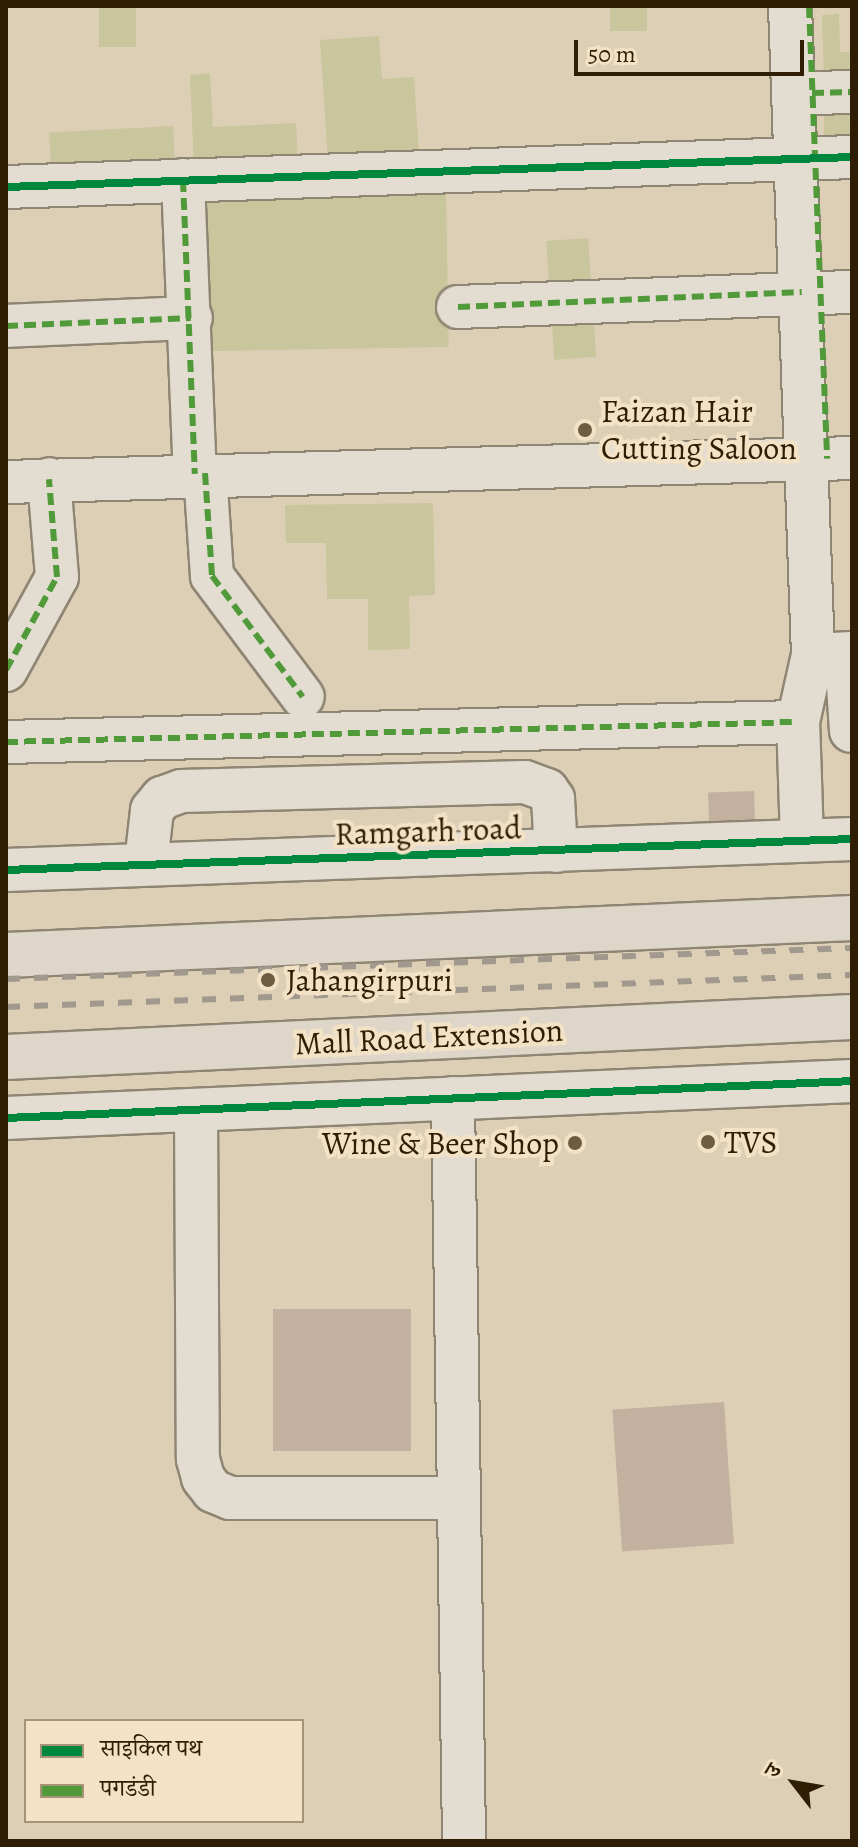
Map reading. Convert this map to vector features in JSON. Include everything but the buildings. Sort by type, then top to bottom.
[{"type":"main road","points":[[6,955],[852,918]]},
{"type":"main road","name":"Mall Road Extension","points":[[6,1057],[852,1017]]},
{"type":"street","points":[[790,6],[821,157],[837,654],[851,731]]},
{"type":"street","points":[[809,6],[832,93],[821,157]]},
{"type":"street","points":[[6,187],[821,157]]},
{"type":"street","points":[[183,180],[200,474],[212,576],[303,697]]},
{"type":"street","points":[[458,307],[825,292]]},
{"type":"street","points":[[6,326],[191,318]]},
{"type":"street","points":[[6,482],[200,474],[829,459]]},
{"type":"street","points":[[6,670],[57,577],[49,479]]},
{"type":"street","points":[[802,840],[798,722],[837,654]]},
{"type":"street","points":[[6,742],[798,722]]},
{"type":"street","points":[[146,863],[152,810],[162,798],[181,791],[525,782],[547,790],[553,799],[556,851]]},
{"type":"street","name":"Ramgarh road","points":[[6,870],[852,839]]},
{"type":"street","points":[[6,1118],[852,1081]]},
{"type":"street","points":[[453,1098],[464,1841]]},
{"type":"street","points":[[196,1110],[198,1459],[203,1478],[213,1491],[230,1498],[459,1498]]},
{"type":"shaded area","points":[[99,6],[136,6],[136,47],[99,47]]},
{"type":"shaded area","points":[[610,6],[647,6],[647,31],[610,31]]},
{"type":"shaded area","points":[[839,14],[840,52],[852,52],[852,82],[824,84],[822,15]]},
{"type":"shaded area","points":[[379,36],[382,79],[414,77],[419,154],[328,161],[320,40]]},
{"type":"shaded area","points":[[210,73],[213,127],[296,123],[298,162],[194,168],[190,75]]},
{"type":"shaded area","points":[[824,103],[852,103],[852,145],[824,145]]},
{"type":"shaded area","points":[[173,126],[175,170],[51,176],[49,132]]},
{"type":"shaded area","points":[[446,193],[449,347],[207,351],[204,197]]},
{"type":"shaded area","points":[[588,238],[596,357],[554,360],[546,241]]},
{"type":"shaded area","points":[[433,503],[435,595],[409,596],[410,649],[368,650],[368,599],[327,599],[326,543],[286,543],[285,505]]},
{"type":"railway","points":[[6,979],[852,948]]},
{"type":"railway","points":[[6,1007],[852,975]]},
{"type":"marked path","points":[[809,6],[827,459]]},
{"type":"marked path","points":[[812,93],[852,92]]},
{"type":"marked path","points":[[183,180],[195,474]]},
{"type":"marked path","points":[[458,307],[802,292]]},
{"type":"marked path","points":[[6,326],[191,318]]},
{"type":"marked path","points":[[205,473],[212,576],[303,697]]},
{"type":"marked path","points":[[6,670],[57,577],[49,479]]},
{"type":"marked path","points":[[6,742],[798,722]]},
{"type":"cycle path","points":[[6,187],[852,157]]},
{"type":"cycle path","points":[[6,870],[852,839]]},
{"type":"cycle path","points":[[6,1118],[852,1081]]},
{"type":"place","name":"Faizan Hair Cutting Saloon","points":[[585,430]]},
{"type":"place","name":"Jahangirpuri","points":[[268,980]]},
{"type":"place","name":"TVS","points":[[708,1142]]},
{"type":"place","name":"Wine & Beer Shop","points":[[575,1143]]}]
